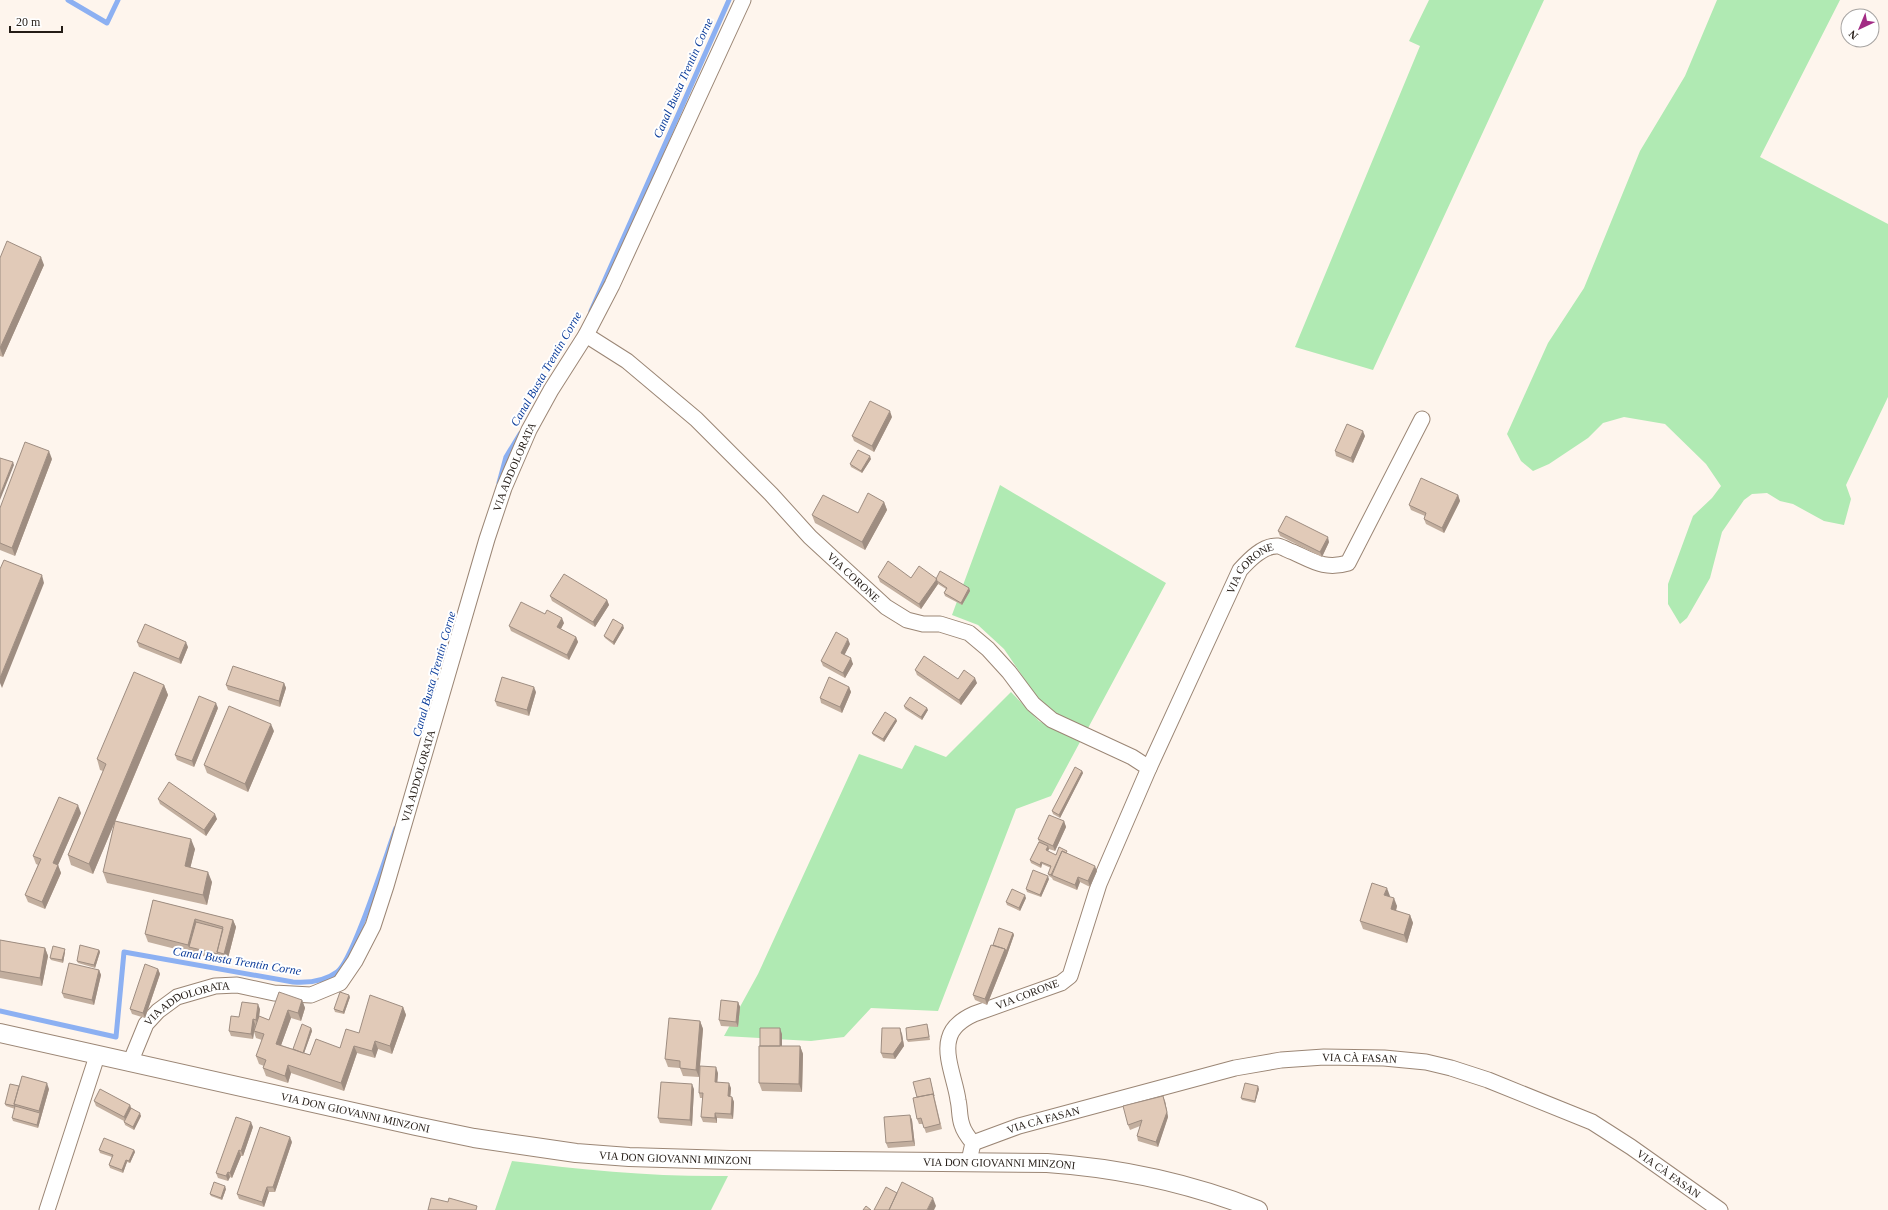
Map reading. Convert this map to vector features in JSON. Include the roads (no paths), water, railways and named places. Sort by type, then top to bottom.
[{"type":"street","name":"VIA ADDOLORATA","points":[[130,1063],[146,1024],[158,1010],[177,997],[215,986],[237,985],[274,993],[311,995],[340,984],[355,961],[373,926],[386,886],[504,488],[529,430],[551,390],[586,335],[612,285],[731,29],[743,0]]},
{"type":"street","name":"VIA CORONE","points":[[586,335],[627,361],[696,419],[756,478],[810,537],[886,607],[907,620],[923,624],[940,624],[969,633],[988,648],[1009,672],[1033,704],[1052,720],[1132,757],[1149,768]]},
{"type":"street","name":"VIA CORONE","points":[[973,1143],[966,1135],[961,1123],[948,1049],[949,1039],[953,1031],[962,1020],[974,1014],[1061,983],[1070,976],[1099,884],[1149,768],[1240,570],[1250,559],[1265,550],[1279,546],[1320,564],[1335,567],[1348,563],[1422,419]]},
{"type":"street","name":"VIA DON GIOVANNI MINZONI","points":[[0,1033],[97,1056],[474,1138],[576,1153],[629,1157],[730,1160],[969,1161],[1047,1163],[1088,1166],[1133,1173],[1220,1196],[1258,1210]]},
{"type":"street","points":[[47,1210],[97,1056]]},
{"type":"street","name":"VIA CÀ FASAN","points":[[973,1143],[1019,1126],[1235,1068],[1281,1060],[1324,1057],[1384,1058],[1426,1062],[1459,1070],[1525,1094],[1592,1122],[1631,1147],[1720,1210]]},
{"type":"street","points":[[969,1161],[973,1143]]},
{"type":"waterway","points":[[68,0],[107,23],[118,0]]},
{"type":"waterway","name":"Canal Busta Trentin Corne","points":[[591,311],[729,0]]},
{"type":"waterway","name":"Canal Busta Trentin Corne","points":[[499,483],[506,457],[520,434]]},
{"type":"waterway","name":"Canal Busta Trentin Corne","points":[[0,1011],[116,1037],[124,952],[293,982],[310,982],[327,978],[337,972],[344,964],[352,948],[396,828]]}]
